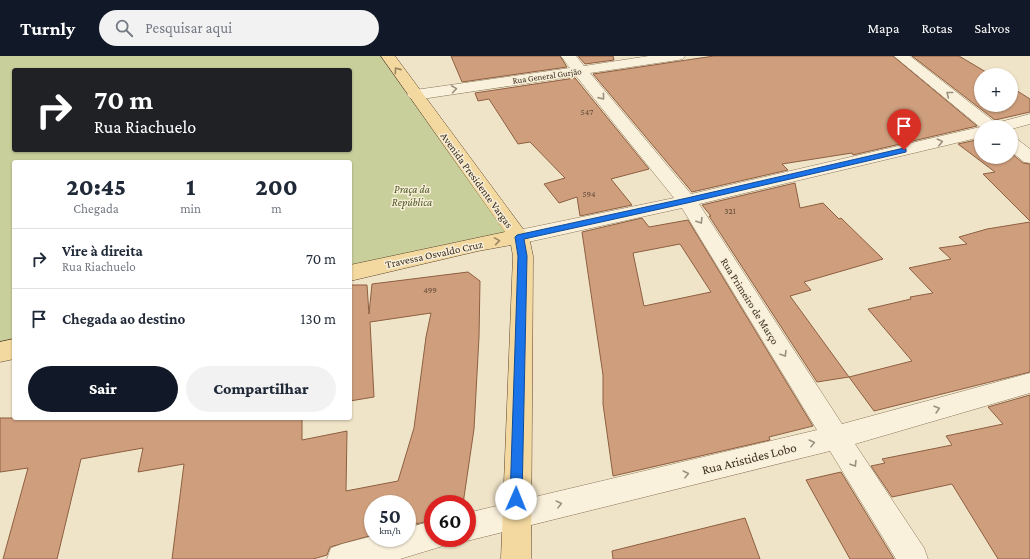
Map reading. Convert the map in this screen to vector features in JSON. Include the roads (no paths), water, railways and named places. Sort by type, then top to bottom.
[{"type":"main road","name":"Avenida Presidente Vargas","points":[[388,56],[519,237],[523,256],[516,559]]},
{"type":"main road","name":"Travessa Osvaldo Cruz","points":[[352,273],[478,244],[519,237]]},
{"type":"main road","points":[[0,352],[12,349]]},
{"type":"street","name":"Rua General Gurjão","points":[[415,95],[574,63],[678,56]]},
{"type":"street","points":[[901,56],[981,120]]},
{"type":"street","name":"Rua Primeiro de Março","points":[[574,63],[687,201],[913,559]]},
{"type":"street","points":[[1018,122],[1030,119]]},
{"type":"street","points":[[519,237],[687,201],[974,134]]},
{"type":"street","points":[[1018,149],[1030,158]]},
{"type":"street","name":"Rua Aristides Lobo","points":[[476,525],[837,437],[1030,383]]},
{"type":"street","points":[[342,559],[424,538]]},
{"type":"park label","name":"Praça da República","points":[[412,195]]}]
